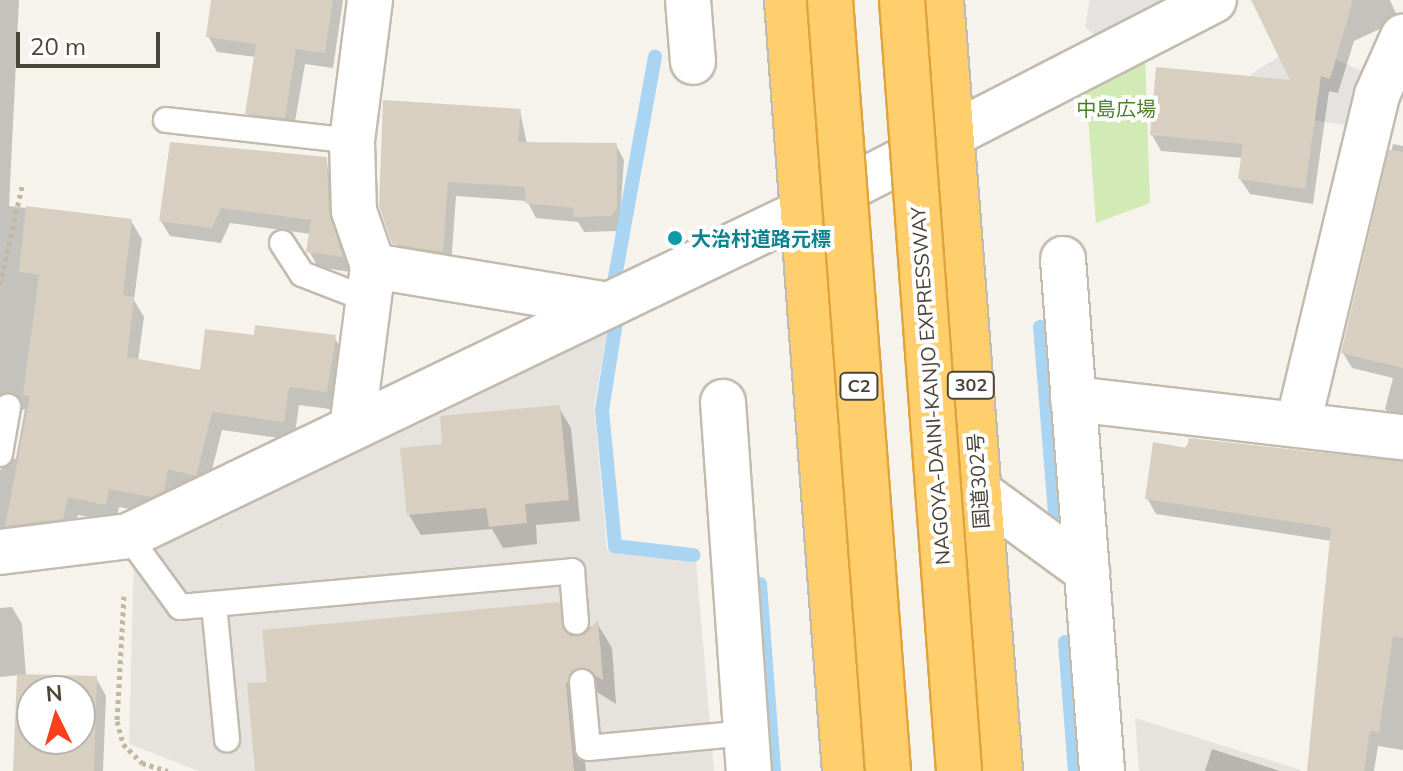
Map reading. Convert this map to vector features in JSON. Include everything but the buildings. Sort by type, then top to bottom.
[{"type":"highway","points":[[787,0],[845,771]]},
{"type":"highway","name":"C2","points":[[830,0],[888,771]]},
{"type":"highway","name":"NAGOYA-DAINI-KANJO EXPRESSWAY","points":[[902,0],[959,771]]},
{"type":"highway","name":"国道302号","points":[[941,0],[1000,771]]},
{"type":"street","points":[[352,428],[371,283],[354,211],[352,141],[370,0]]},
{"type":"street","points":[[688,0],[693,62]]},
{"type":"street","points":[[0,552],[128,536],[802,212],[1214,0]]},
{"type":"street","points":[[1299,420],[1390,98],[1403,37]]},
{"type":"street","points":[[1063,259],[1102,771]]},
{"type":"street","points":[[371,283],[608,305]]},
{"type":"street","points":[[1073,399],[1279,424],[1299,420],[1403,437]]},
{"type":"street","points":[[723,402],[748,752]]},
{"type":"street","points":[[979,492],[1087,571]]},
{"type":"lane","points":[[166,120],[352,141]]},
{"type":"lane","points":[[282,243],[302,274],[371,283]]},
{"type":"lane","points":[[0,454],[8,407]]},
{"type":"lane","points":[[128,536],[180,607],[572,571],[576,622]]},
{"type":"lane","points":[[214,604],[227,739]]},
{"type":"lane","points":[[582,682],[588,748],[748,752]]},
{"type":"path","points":[[0,284],[22,186]]},
{"type":"path","points":[[128,536],[117,721],[132,754],[168,771]]},
{"type":"shaded area","points":[[1090,0],[1172,0],[1096,37],[1085,27]]},
{"type":"shaded area","points":[[1300,44],[1362,71],[1346,125],[1246,111],[1252,73]]},
{"type":"shaded area","points":[[609,322],[594,407],[607,550],[696,562],[714,771],[199,771],[129,744],[134,554]]},
{"type":"shaded area","points":[[1135,718],[1301,770],[1139,771]]},
{"type":"green space","name":"中島広場","points":[[1145,53],[1150,203],[1096,223],[1086,90]]},
{"type":"waterway","points":[[615,277],[655,57]]},
{"type":"waterway","points":[[616,322],[602,410],[615,546],[693,555]]},
{"type":"waterway","points":[[1040,327],[1055,512]]},
{"type":"waterway","points":[[760,584],[774,771]]},
{"type":"waterway","points":[[1065,642],[1075,771]]},
{"type":"place","name":"大治村道路元標","points":[[675,238]]}]
